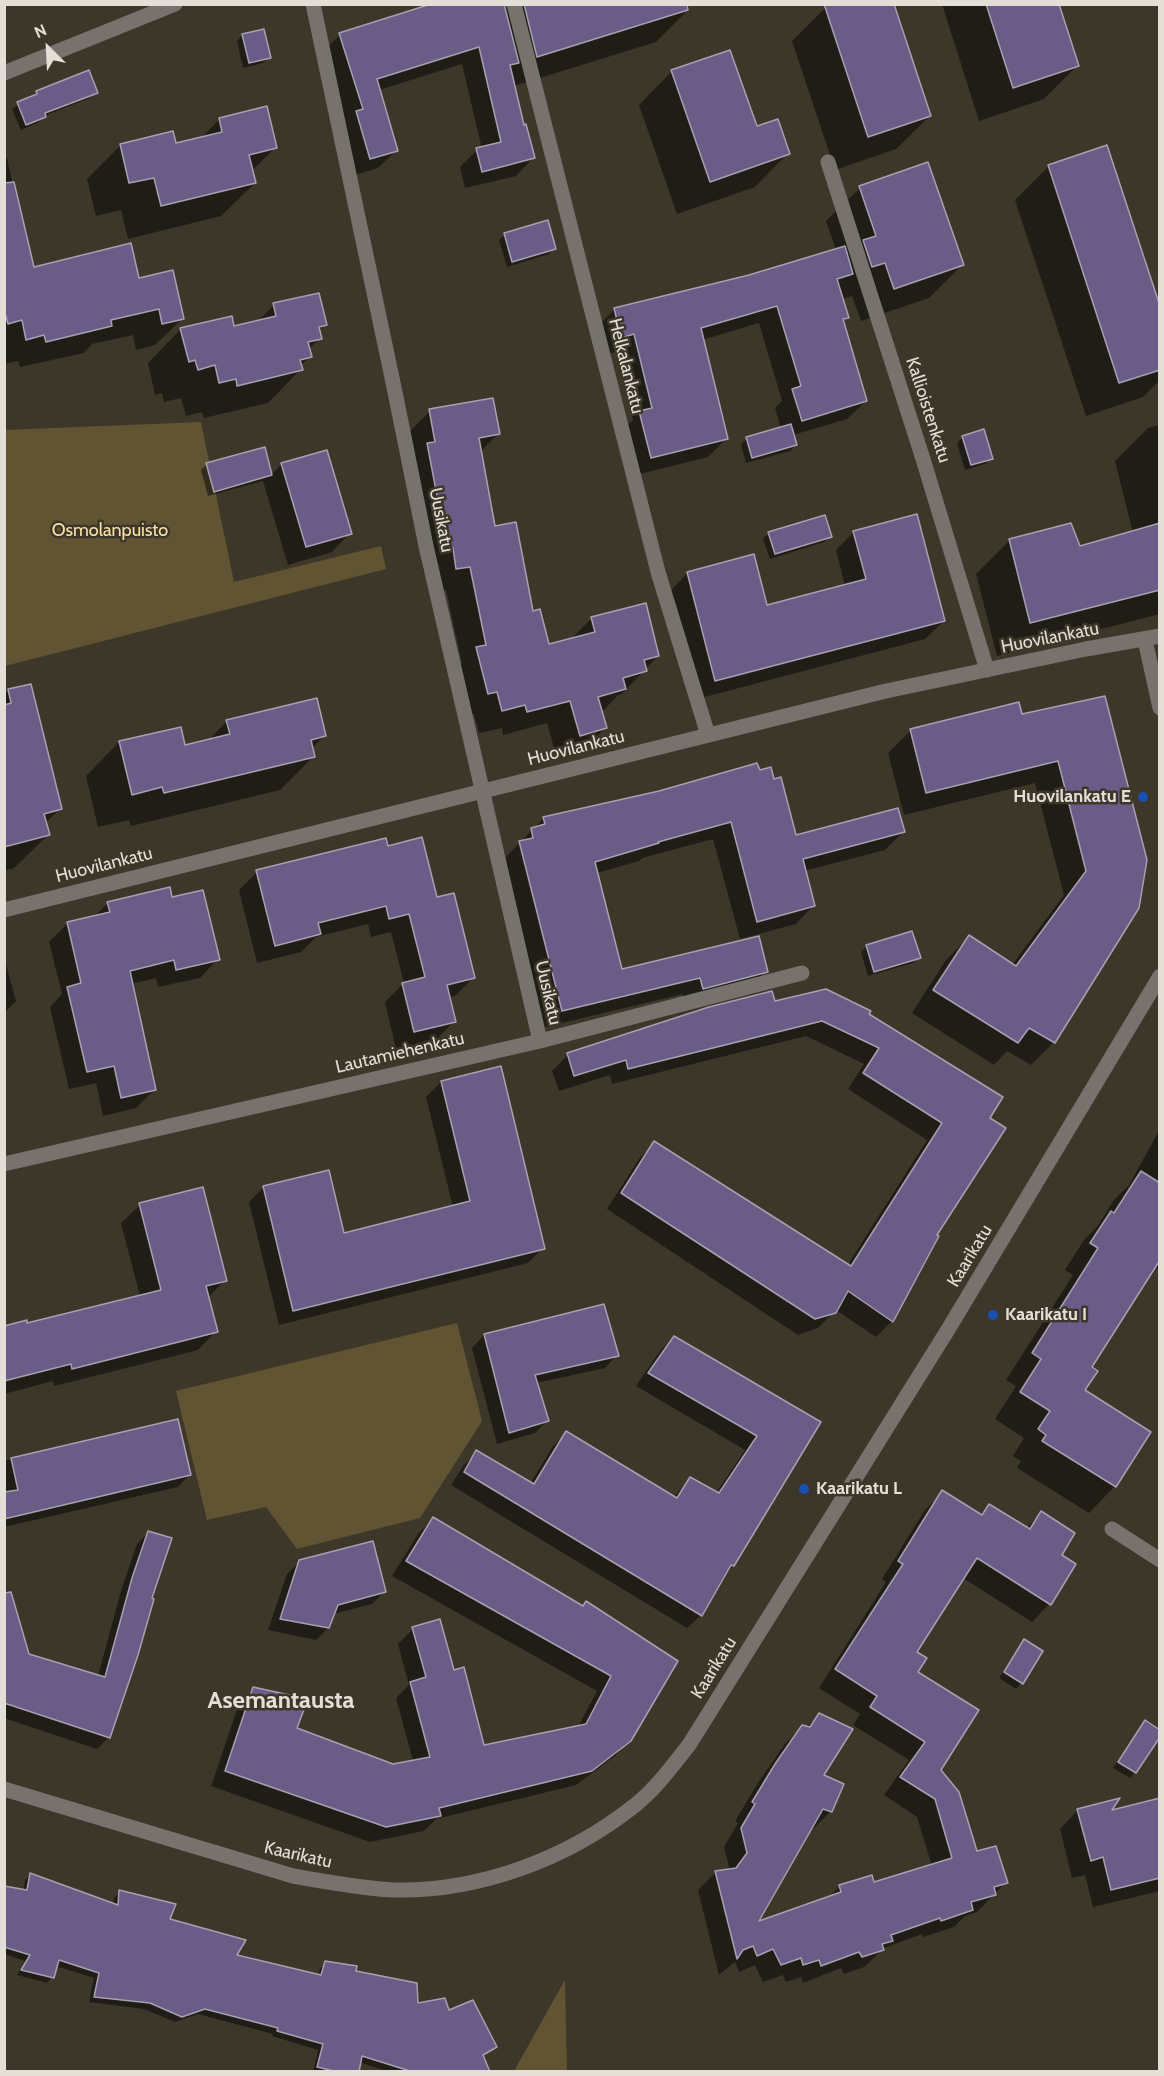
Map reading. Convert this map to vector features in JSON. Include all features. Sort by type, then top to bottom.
[{"type":"street","points":[[4,74],[175,4]]},
{"type":"street","name":"Uusikatu","points":[[313,4],[426,546],[540,1041]]},
{"type":"street","name":"Helkalankatu","points":[[514,4],[658,572],[708,735]]},
{"type":"street","name":"Kallioistenkatu","points":[[828,162],[923,459],[987,670]]},
{"type":"street","points":[[1152,638],[1160,708]]},
{"type":"street","name":"Huovilankatu","points":[[4,910],[886,691],[1086,649],[1152,638]]},
{"type":"street","name":"Lautamiehenkatu","points":[[4,1164],[540,1041],[802,973]]},
{"type":"street","name":"Kaarikatu","points":[[4,1789],[293,1876],[342,1885],[393,1890],[450,1887],[494,1878],[532,1864],[604,1828],[662,1780],[689,1745],[949,1328],[1160,976]]},
{"type":"street","points":[[1112,1529],[1160,1560]]},
{"type":"green space","name":"Osmolanpuisto","points":[[201,422],[234,582],[381,546],[386,569],[5,666],[5,430]]},
{"type":"green space","points":[[457,1323],[482,1421],[420,1518],[297,1549],[266,1507],[207,1520],[176,1391]]},
{"type":"green space","points":[[565,1980],[567,2071],[514,2071]]},
{"type":"building","points":[[431,4],[504,4],[519,63],[510,65],[524,125],[526,124],[535,158],[482,172],[476,148],[501,142],[479,47],[377,79],[398,151],[370,159],[356,111],[363,109],[339,33]]},
{"type":"building","points":[[524,4],[687,4],[688,10],[537,57]]},
{"type":"building","points":[[824,4],[894,4],[931,116],[868,137]]},
{"type":"building","points":[[986,4],[1059,4],[1079,66],[1013,88]]},
{"type":"building","points":[[264,29],[271,58],[249,63],[242,34]]},
{"type":"building","points":[[730,50],[757,126],[778,119],[790,154],[710,182],[671,70]]},
{"type":"building","points":[[89,70],[98,93],[45,113],[46,117],[26,125],[17,102],[37,94],[36,91]]},
{"type":"building","points":[[267,106],[277,148],[249,155],[256,183],[161,206],[154,178],[129,183],[120,144],[173,131],[176,143],[222,132],[219,118]]},
{"type":"building","points":[[1107,145],[1160,306],[1160,370],[1119,383],[1048,165]]},
{"type":"building","points":[[928,162],[964,265],[894,289],[885,263],[872,267],[863,240],[876,236],[859,186]]},
{"type":"building","points":[[14,182],[34,267],[131,243],[139,278],[173,270],[184,319],[162,324],[159,309],[111,320],[112,326],[46,342],[44,335],[26,340],[22,320],[8,324],[4,309],[4,183]]},
{"type":"building","points":[[548,220],[556,249],[512,262],[504,233]]},
{"type":"building","points":[[845,246],[853,274],[837,279],[849,318],[843,319],[867,401],[802,421],[792,389],[801,386],[777,306],[701,328],[728,439],[651,458],[639,411],[652,408],[634,334],[621,338],[614,308],[749,275]]},
{"type":"building","points":[[319,293],[327,325],[319,327],[322,339],[308,342],[312,357],[300,360],[303,370],[237,386],[236,379],[219,383],[215,365],[198,370],[195,360],[189,362],[180,328],[232,316],[234,326],[276,316],[273,303]]},
{"type":"building","points":[[493,398],[500,434],[479,438],[495,526],[516,522],[533,611],[540,609],[549,644],[595,632],[591,617],[646,603],[659,656],[644,660],[647,671],[623,678],[626,689],[598,697],[607,728],[580,736],[570,701],[527,712],[525,705],[502,711],[497,692],[488,694],[476,647],[486,645],[470,567],[456,569],[453,548],[447,549],[427,443],[435,442],[429,409]]},
{"type":"building","points":[[791,424],[797,445],[752,458],[746,437]]},
{"type":"building","points":[[984,429],[993,459],[971,465],[962,436]]},
{"type":"building","points":[[265,447],[272,475],[214,492],[206,463]]},
{"type":"building","points":[[327,450],[352,534],[306,547],[281,463]]},
{"type":"building","points":[[917,514],[945,621],[715,681],[687,572],[754,554],[767,605],[866,579],[853,531]]},
{"type":"building","points":[[825,515],[832,537],[775,554],[768,532]]},
{"type":"building","points":[[1071,523],[1080,546],[1160,523],[1160,590],[1030,623],[1009,539]]},
{"type":"building","points":[[31,684],[62,809],[44,814],[50,835],[4,847],[4,705],[11,703],[8,689]]},
{"type":"building","points":[[1105,696],[1147,860],[1139,908],[1055,1043],[1029,1028],[1018,1043],[933,990],[969,935],[1016,966],[1086,871],[1058,761],[926,793],[910,729],[1019,702],[1022,714]]},
{"type":"building","points":[[317,698],[326,736],[311,740],[315,757],[164,793],[162,787],[132,795],[119,741],[181,727],[185,745],[230,734],[226,720]]},
{"type":"building","points":[[757,763],[760,770],[771,767],[774,779],[781,777],[796,835],[898,808],[905,832],[803,859],[815,906],[757,922],[731,822],[595,862],[622,969],[759,936],[768,972],[703,989],[700,978],[562,1011],[519,841],[533,838],[531,828],[545,824],[543,817],[659,791]]},
{"type":"building","points":[[422,837],[437,897],[454,893],[475,978],[447,985],[456,1022],[414,1032],[402,983],[425,977],[409,914],[389,919],[386,906],[318,923],[321,934],[275,946],[256,870],[386,838],[388,846]]},
{"type":"building","points":[[170,887],[172,897],[203,890],[220,960],[176,970],[174,960],[130,971],[156,1090],[121,1098],[114,1066],[87,1072],[67,987],[81,983],[67,922],[110,912],[107,902]]},
{"type":"building","points":[[912,931],[921,958],[874,972],[866,945]]},
{"type":"building","points":[[826,989],[871,1011],[869,1014],[1003,1097],[990,1118],[1006,1128],[937,1235],[939,1236],[893,1322],[848,1291],[836,1313],[815,1319],[621,1193],[654,1141],[851,1266],[942,1123],[863,1073],[879,1048],[822,1021],[628,1069],[626,1060],[574,1076],[567,1053],[709,1007],[772,991],[775,1001]]},
{"type":"building","points":[[501,1066],[545,1249],[293,1311],[263,1186],[329,1170],[344,1233],[470,1201],[441,1081]]},
{"type":"building","points":[[1141,1171],[1160,1183],[1160,1260],[1092,1367],[1098,1371],[1085,1390],[1151,1432],[1116,1487],[1042,1441],[1046,1435],[1038,1429],[1050,1411],[1020,1392],[1041,1359],[1032,1353],[1098,1248],[1090,1243],[1111,1211],[1114,1213]]},
{"type":"building","points":[[203,1187],[227,1281],[206,1286],[218,1332],[72,1369],[71,1364],[4,1381],[4,1326],[27,1320],[27,1323],[161,1290],[139,1203]]},
{"type":"building","points":[[604,1304],[619,1356],[535,1375],[549,1421],[509,1433],[484,1334]]},
{"type":"building","points":[[674,1336],[821,1422],[734,1566],[731,1565],[702,1616],[464,1472],[476,1450],[534,1484],[566,1431],[677,1498],[690,1477],[719,1493],[757,1436],[648,1373]]},
{"type":"building","points":[[178,1419],[191,1475],[4,1519],[4,1492],[18,1490],[11,1458]]},
{"type":"building","points":[[942,1490],[982,1515],[989,1504],[1030,1529],[1041,1511],[1075,1533],[1062,1555],[1076,1564],[1051,1605],[977,1558],[917,1652],[927,1658],[918,1672],[979,1710],[941,1770],[959,1792],[977,1851],[996,1846],[1008,1883],[994,1887],[996,1895],[971,1902],[973,1910],[941,1921],[940,1918],[891,1935],[893,1941],[882,1944],[884,1950],[862,1957],[859,1952],[821,1966],[819,1960],[803,1965],[801,1958],[781,1965],[773,1949],[757,1956],[753,1946],[743,1950],[737,1959],[715,1871],[736,1868],[747,1853],[741,1828],[755,1804],[752,1802],[802,1725],[810,1727],[819,1713],[853,1729],[824,1775],[844,1784],[832,1812],[823,1809],[759,1921],[841,1892],[839,1885],[872,1875],[874,1882],[952,1858],[935,1799],[900,1777],[925,1742],[870,1707],[877,1696],[835,1669],[903,1564],[898,1561]]},
{"type":"building","points":[[433,1517],[583,1606],[586,1601],[678,1661],[631,1741],[592,1771],[439,1808],[441,1816],[386,1827],[225,1771],[253,1687],[308,1699],[297,1728],[393,1764],[430,1757],[410,1682],[426,1677],[412,1627],[440,1619],[454,1670],[464,1667],[484,1745],[586,1724],[611,1676],[406,1561]]},
{"type":"building","points":[[148,1531],[172,1538],[152,1598],[154,1599],[138,1655],[110,1738],[4,1703],[4,1593],[11,1592],[29,1654],[105,1677],[132,1578]]},
{"type":"building","points":[[373,1541],[386,1592],[338,1605],[329,1628],[280,1619],[299,1560]]},
{"type":"building","points":[[1024,1639],[1043,1651],[1023,1684],[1004,1672]]},
{"type":"building","points":[[1145,1720],[1160,1730],[1160,1737],[1136,1773],[1118,1762]]},
{"type":"building","points":[[1120,1798],[1112,1810],[1160,1798],[1160,1878],[1111,1890],[1103,1857],[1091,1861],[1077,1809]]},
{"type":"building","points":[[30,1873],[118,1905],[119,1890],[176,1904],[170,1919],[246,1940],[237,1955],[321,1975],[325,1961],[357,1966],[356,1971],[417,1983],[418,2003],[445,1998],[449,2010],[473,2000],[497,2047],[483,2055],[490,2072],[413,2072],[362,2056],[359,2072],[338,2072],[317,2067],[323,2044],[277,2031],[278,2028],[205,2009],[182,2017],[150,2003],[94,1997],[99,1973],[59,1960],[54,1978],[21,1970],[30,1955],[4,1947],[4,1886],[27,1890]]},
{"type":"place","name":"Huovilankatu E","points":[[1143,797]]},
{"type":"place","name":"Kaarikatu I","points":[[993,1315]]},
{"type":"place","name":"Kaarikatu L","points":[[804,1489]]},
{"type":"district","name":"Asemantausta","points":[[281,1701]]}]
